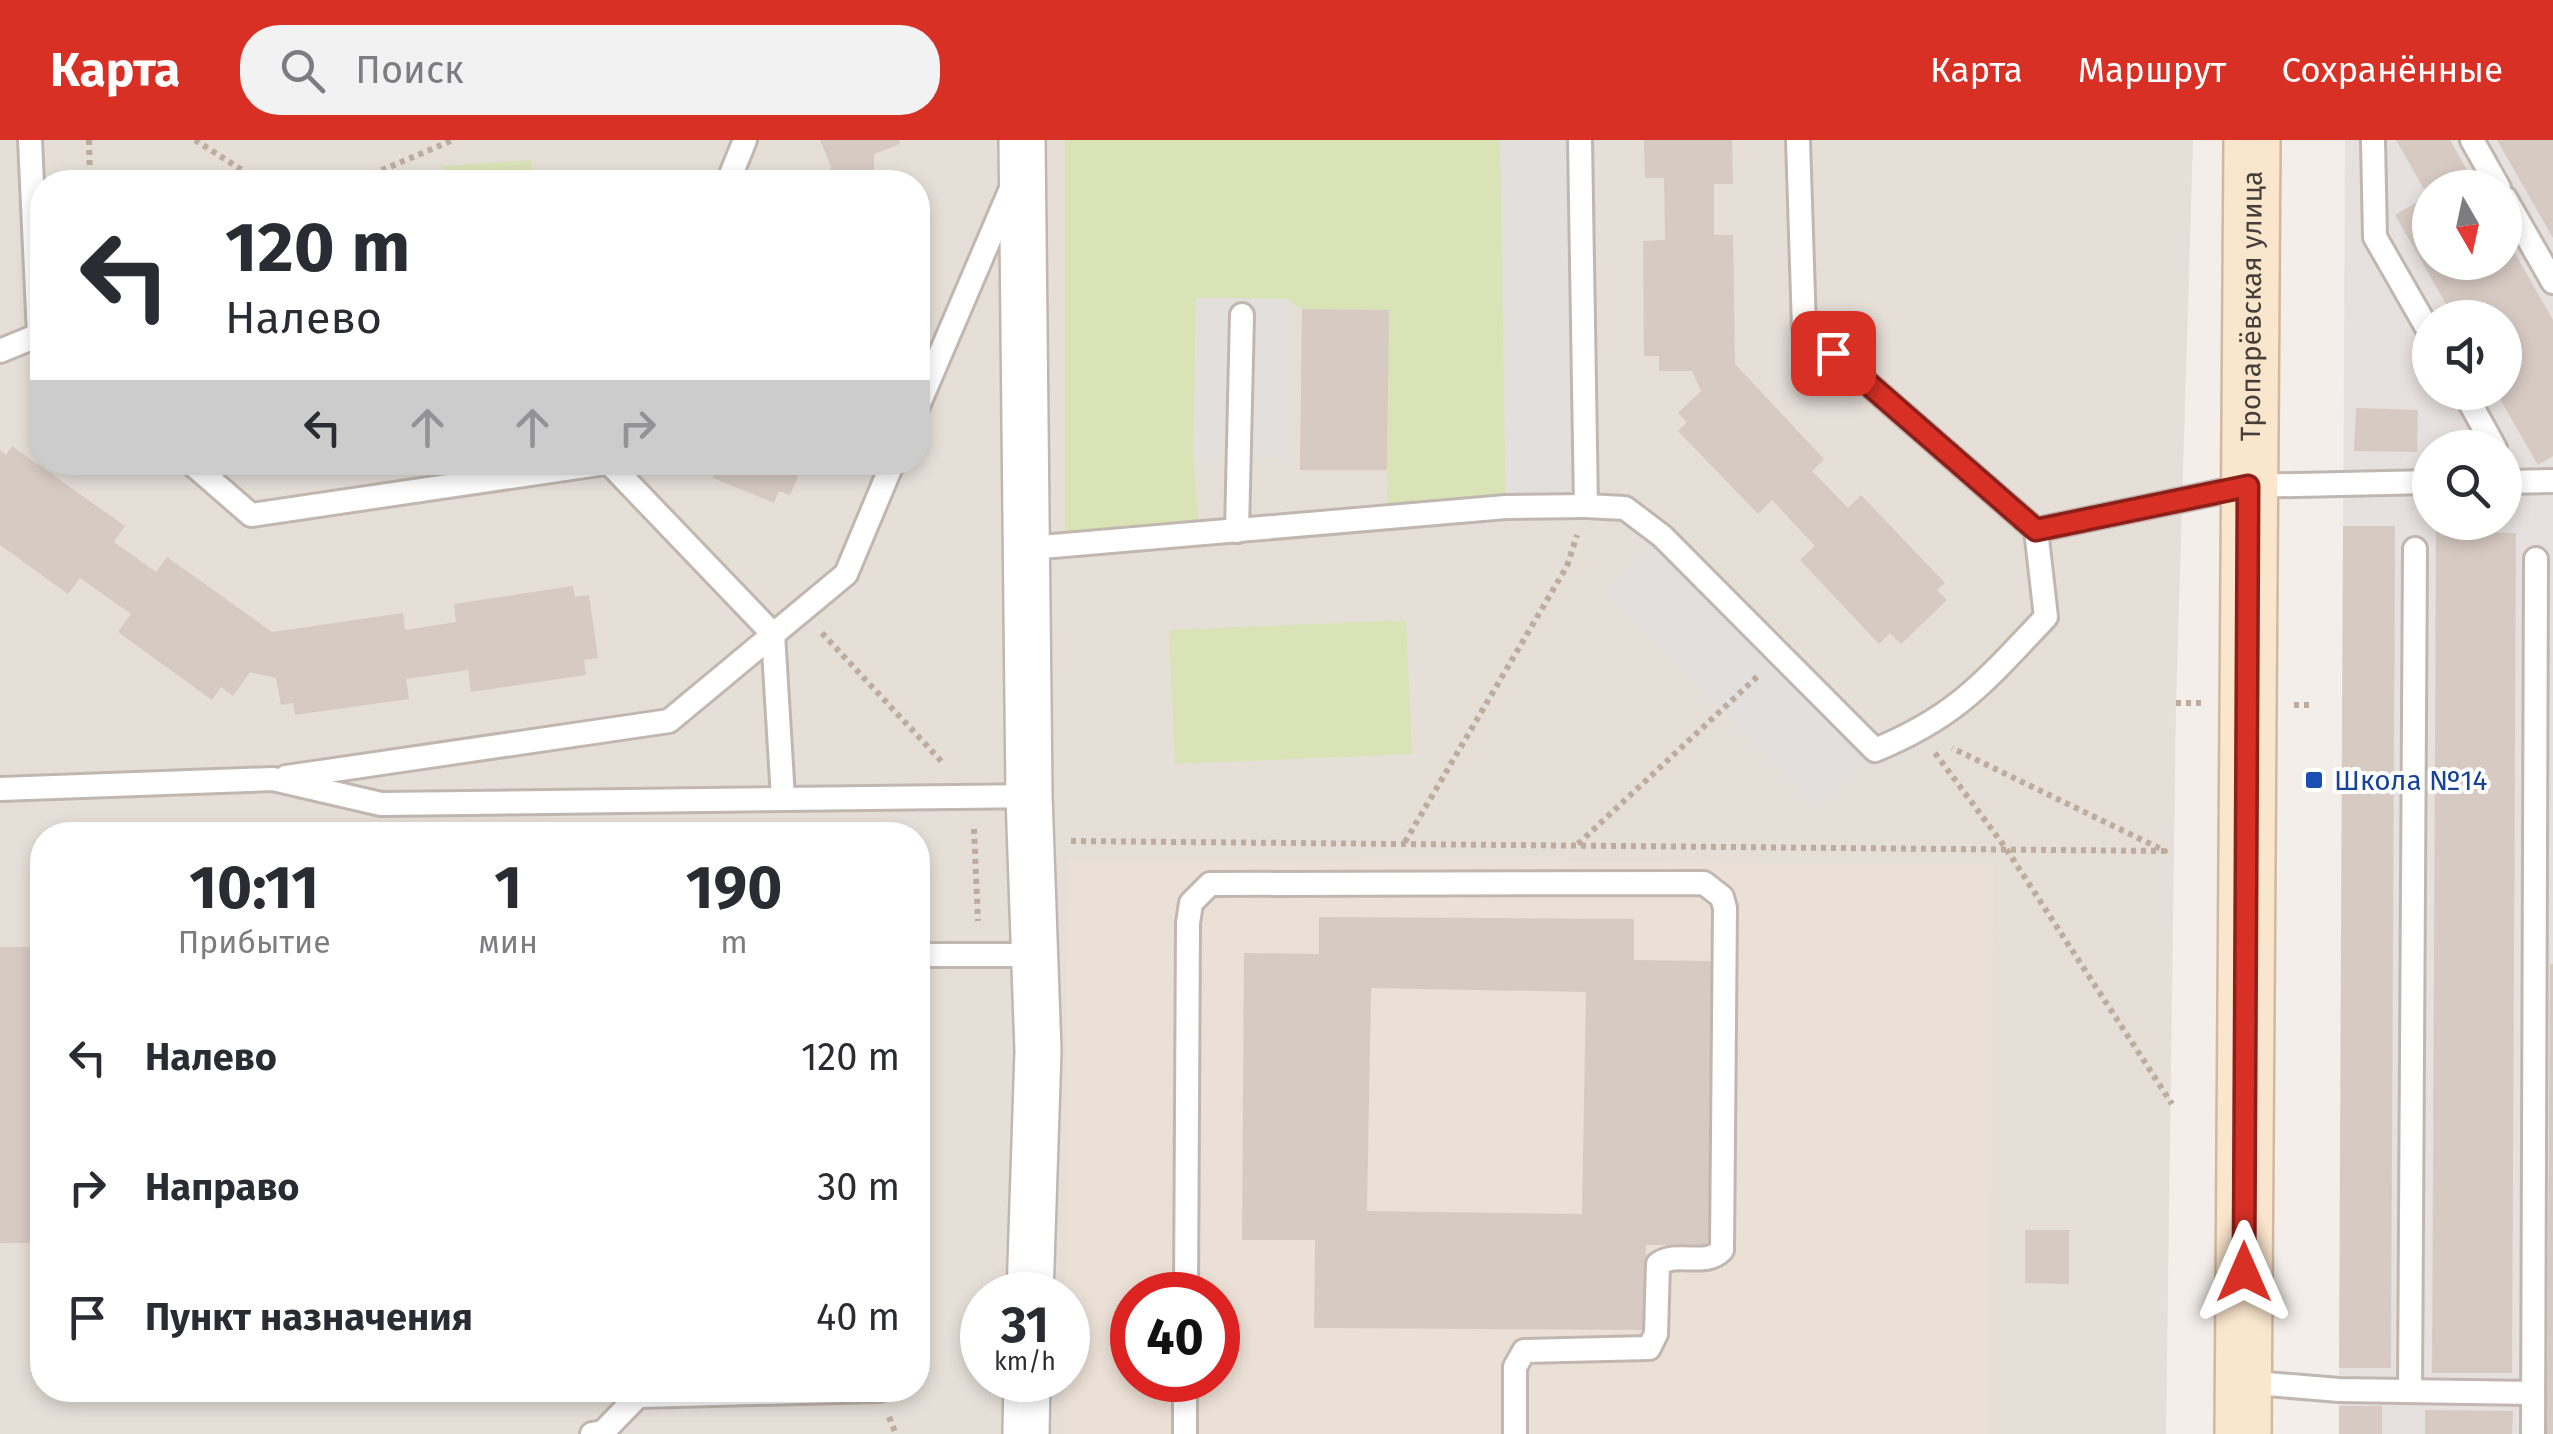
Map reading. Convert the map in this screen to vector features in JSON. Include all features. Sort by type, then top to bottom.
[{"type":"street","name":"Тропарёвская улица","points":[[2243,1408],[2252,140]]},
{"type":"street","points":[[1020,147],[1030,548],[1030,803],[1038,1051],[1031,1272]]},
{"type":"street","points":[[1026,1434],[1027,1402]]},
{"type":"lane","points":[[30,140],[32,170]]},
{"type":"lane","points":[[733,170],[745,140]]},
{"type":"lane","points":[[1580,140],[1586,506]]},
{"type":"lane","points":[[1030,548],[1506,507],[1625,508],[1662,536],[1875,750],[1919,732],[1960,706],[2046,618],[2036,530],[1804,328],[1798,140]]},
{"type":"lane","points":[[2372,140],[2375,237],[2412,302]]},
{"type":"lane","points":[[2472,140],[2489,170]]},
{"type":"lane","points":[[930,376],[1020,147]]},
{"type":"lane","points":[[2522,228],[2553,282]]},
{"type":"lane","points":[[1237,532],[1242,314]]},
{"type":"lane","points":[[0,351],[30,341]]},
{"type":"lane","points":[[205,475],[252,515],[534,475]]},
{"type":"lane","points":[[621,475],[773,634],[784,798]]},
{"type":"lane","points":[[0,789],[273,779],[668,720],[846,574],[888,475]]},
{"type":"lane","points":[[2522,478],[2553,481]]},
{"type":"lane","points":[[2036,530],[2248,486],[2412,482]]},
{"type":"lane","points":[[2410,1391],[2414,549]]},
{"type":"lane","points":[[2534,1434],[2536,559]]},
{"type":"lane","points":[[273,779],[382,804],[972,795],[1030,803]]},
{"type":"lane","points":[[1186,1272],[1188,923],[1191,903],[1210,884],[1704,883],[1722,897],[1725,908],[1722,1250],[1708,1259],[1670,1258],[1658,1264],[1656,1334],[1649,1348],[1524,1351],[1515,1367],[1515,1434]]},
{"type":"lane","points":[[930,955],[1036,955]]},
{"type":"lane","points":[[2243,1408],[2410,1391],[2533,1392]]},
{"type":"lane","points":[[592,1434],[603,1432],[632,1402]]},
{"type":"lane","points":[[1185,1402],[1185,1434]]},
{"type":"path","points":[[89,140],[90,170]]},
{"type":"path","points":[[195,140],[242,170]]},
{"type":"path","points":[[382,170],[453,140]]},
{"type":"path","points":[[1405,844],[1567,566],[1586,506]]},
{"type":"path","points":[[801,611],[972,795]]},
{"type":"path","points":[[1577,845],[1780,655]]},
{"type":"path","points":[[1030,803],[1073,842],[2166,851],[1919,732]]},
{"type":"path","points":[[1919,732],[2005,848],[2172,1104]]},
{"type":"shaded area","points":[[0,140],[2193,140],[2176,703],[2166,1434],[0,1434]]},
{"type":"shaded area","points":[[1500,140],[1580,140],[1586,506],[1506,507]]},
{"type":"shaded area","points":[[2345,140],[2553,140],[2553,1434],[2339,1434]]},
{"type":"shaded area","points":[[1196,298],[1288,299],[1286,458],[1194,456]]},
{"type":"shaded area","points":[[1662,536],[1875,750],[1818,807],[1605,592]]},
{"type":"shaded area","points":[[1068,860],[1993,865],[1990,1434],[1064,1434],[1064,1402],[1090,1402],[1090,1272],[1065,1272]]},
{"type":"green space","points":[[1065,140],[1500,140],[1506,507],[1387,519],[1388,310],[1302,309],[1287,299],[1196,298],[1193,456],[1200,535],[1065,545]]},
{"type":"green space","points":[[531,160],[531,170],[443,170],[443,166]]},
{"type":"green space","points":[[1406,620],[1412,754],[1175,764],[1169,630]]},
{"type":"building","points":[[820,140],[899,140],[900,144],[874,154],[874,170],[830,170]]},
{"type":"building","points":[[1644,140],[1732,140],[1733,184],[1714,184],[1714,235],[1733,235],[1735,364],[1824,459],[1812,471],[1848,508],[1861,495],[1945,583],[1937,590],[1947,600],[1901,644],[1890,633],[1879,644],[1800,560],[1815,546],[1772,500],[1758,514],[1678,431],[1687,422],[1678,413],[1701,391],[1692,371],[1659,371],[1659,356],[1644,356],[1643,241],[1665,240],[1664,178],[1645,178]]},
{"type":"building","points":[[2396,140],[2450,140],[2467,170],[2413,170]]},
{"type":"building","points":[[2497,140],[2553,140],[2553,238],[2522,184],[2522,170],[2514,170]]},
{"type":"building","points":[[2412,205],[2412,245],[2395,215]]},
{"type":"building","points":[[2522,266],[2553,320],[2553,456],[2538,465],[2522,430],[2518,430],[2506,410],[2522,410],[2522,300],[2444,300],[2432,280],[2522,280]]},
{"type":"building","points":[[1302,309],[1389,310],[1387,470],[1300,470]]},
{"type":"building","points":[[2356,408],[2418,410],[2418,430],[2412,430],[2412,452],[2354,451]]},
{"type":"building","points":[[12,446],[30,459],[30,475],[53,475],[125,526],[114,542],[156,572],[167,557],[272,632],[403,613],[405,630],[456,622],[454,604],[573,586],[575,597],[589,595],[598,658],[584,660],[586,675],[471,692],[468,670],[406,679],[409,699],[295,715],[293,703],[281,705],[276,678],[250,672],[233,696],[221,687],[212,700],[118,632],[131,614],[80,578],[68,594],[0,545],[0,450],[6,455]]},
{"type":"building","points":[[798,475],[790,495],[779,491],[774,503],[713,478]]},
{"type":"building","points":[[2343,526],[2395,526],[2391,1368],[2339,1368]]},
{"type":"building","points":[[2436,540],[2516,540],[2512,1373],[2432,1373]]},
{"type":"building","points":[[1319,917],[1634,919],[1634,960],[1713,961],[1712,1245],[1646,1245],[1645,1330],[1314,1328],[1315,1240],[1242,1240],[1244,953],[1319,954]],"holes":[[[1371,988],[1586,992],[1582,1214],[1367,1211]]]},
{"type":"building","points":[[0,947],[30,947],[30,1243],[0,1243]]},
{"type":"building","points":[[2550,964],[2553,1434],[2547,1434]]},
{"type":"building","points":[[2025,1230],[2069,1230],[2069,1284],[2025,1283]]},
{"type":"building","points":[[2339,1406],[2382,1406],[2382,1434],[2339,1434]]},
{"type":"building","points":[[2425,1410],[2513,1411],[2512,1434],[2425,1434]]},
{"type":"place","name":"Школа №14","points":[[2314,780]]},
{"type":"route","points":[[1833,353],[2036,530],[2248,486],[2244,1272]]}]
